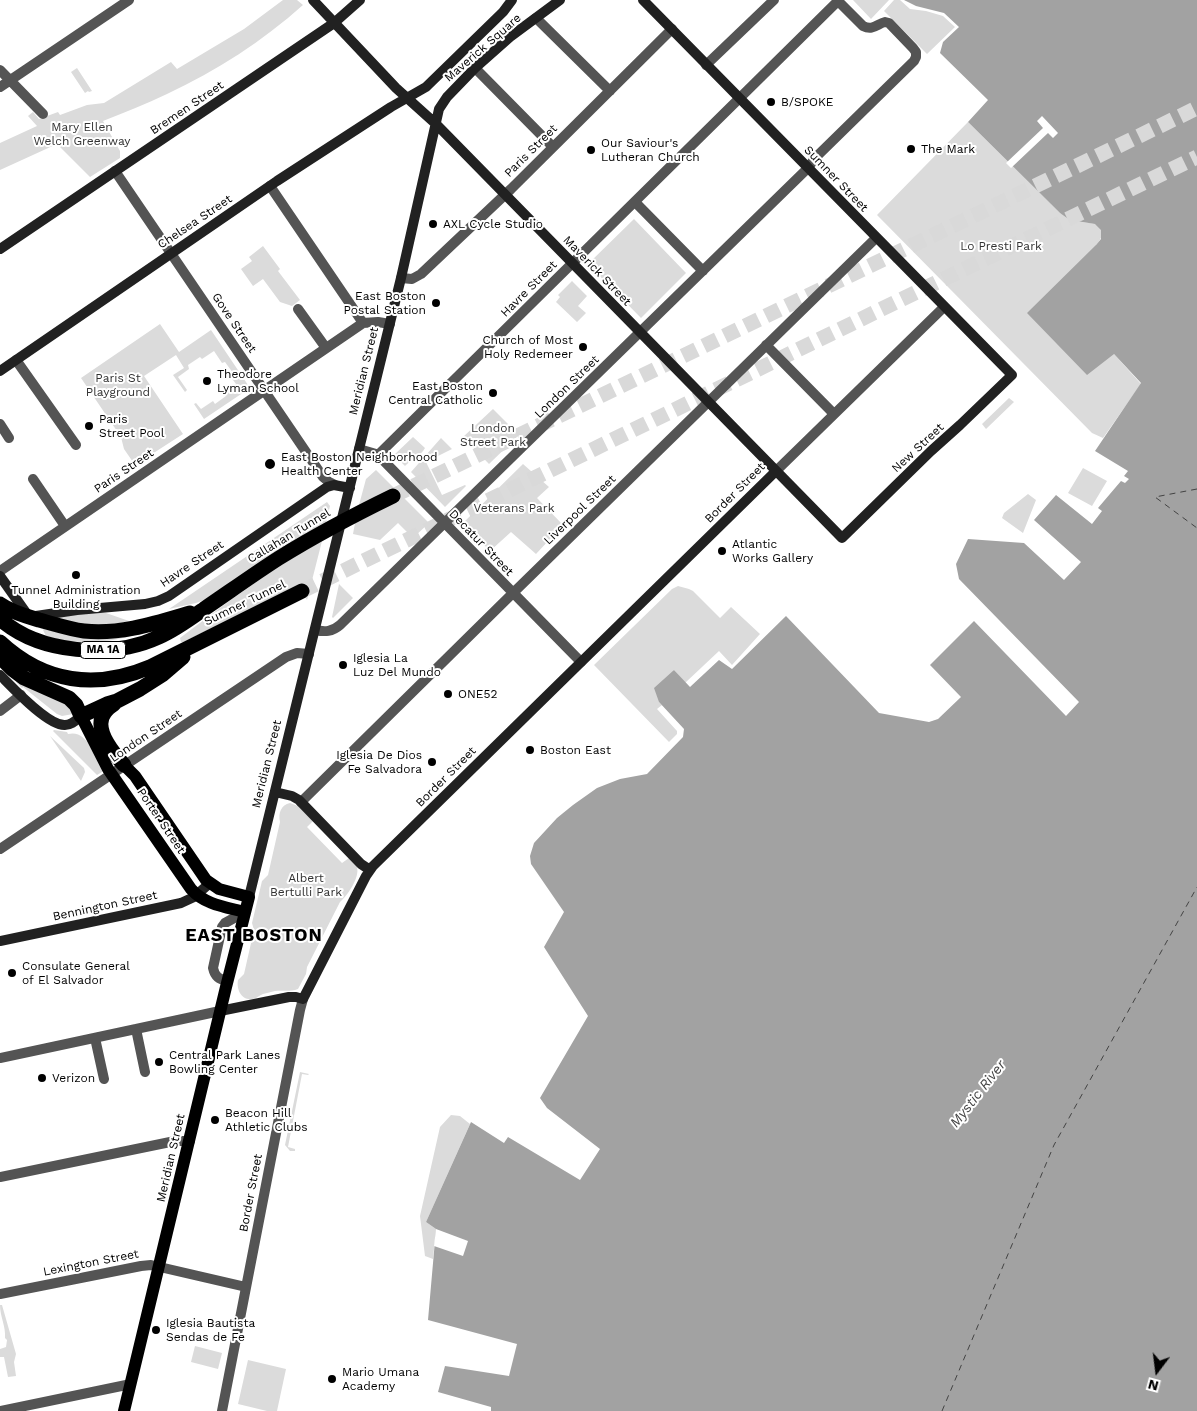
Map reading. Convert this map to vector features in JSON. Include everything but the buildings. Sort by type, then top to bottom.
[{"type":"highway","name":"Callahan Tunnel","points":[[204,609],[294,549],[344,520],[393,496]]},
{"type":"highway","name":"Sumner Tunnel","points":[[200,641],[302,591]]},
{"type":"highway","points":[[0,604],[9,610],[74,630],[99,632],[142,626],[204,609]]},
{"type":"highway","name":"MA 1A","points":[[0,619],[20,633],[46,644],[74,649],[105,650],[132,646],[159,638],[204,609]]},
{"type":"highway","points":[[0,657],[14,671],[27,680],[69,698],[76,705],[82,716],[117,701],[158,678],[200,641]]},
{"type":"highway","name":"MA 1A","points":[[0,642],[21,659],[45,672],[67,678],[98,681],[135,673],[200,641]]},
{"type":"highway","points":[[117,701],[104,714],[102,728],[108,746],[124,765]]},
{"type":"main road","name":"Maverick Street","points":[[313,0],[407,98],[436,124],[842,538]]},
{"type":"main road","name":"Bremen Street","points":[[0,249],[334,22],[360,0]]},
{"type":"main road","name":"Maverick Square","points":[[407,98],[431,83],[503,12],[512,0]]},
{"type":"main road","name":"Maverick Square","points":[[436,124],[442,104],[476,68],[510,37],[560,0]]},
{"type":"main road","name":"Sumner Street","points":[[643,0],[1012,375]]},
{"type":"main road","name":"Chelsea Street","points":[[0,371],[270,186],[390,107],[407,98]]},
{"type":"main road","name":"Meridian Street","points":[[124,1411],[227,981],[390,324],[436,124]]},
{"type":"main road","name":"New Street","points":[[842,538],[1012,375]]},
{"type":"main road","name":"Border Street","points":[[303,999],[370,870],[776,471]]},
{"type":"main road","points":[[336,485],[350,488]]},
{"type":"main road","name":"Havre Street","points":[[29,617],[90,608],[145,604],[162,600],[327,487],[336,485]]},
{"type":"main road","points":[[0,576],[29,617]]},
{"type":"main road","points":[[0,675],[57,724],[68,725],[82,716]]},
{"type":"main road","name":"Porter Street","points":[[82,716],[112,774],[196,895]]},
{"type":"main road","name":"Porter Street","points":[[124,765],[136,776],[203,876],[222,890],[249,897]]},
{"type":"main road","points":[[274,792],[292,796],[302,802],[361,864],[370,870]]},
{"type":"main road","name":"Bennington Street","points":[[0,940],[181,903],[191,899],[210,883]]},
{"type":"main road","points":[[196,895],[209,902],[245,912]]},
{"type":"main road","points":[[220,1011],[289,997],[303,999]]},
{"type":"street","points":[[0,87],[128,0]]},
{"type":"street","points":[[706,65],[774,0]]},
{"type":"street","name":"London Street","points":[[315,630],[328,632],[338,627],[808,168],[815,158],[916,57],[916,52],[913,48],[888,23],[868,28],[838,1]]},
{"type":"street","name":"Havre Street","points":[[378,456],[838,1]]},
{"type":"street","points":[[536,18],[610,91]]},
{"type":"street","name":"Paris Street","points":[[401,278],[412,279],[421,274],[505,195],[672,30]]},
{"type":"street","points":[[476,68],[553,147]]},
{"type":"street","points":[[0,70],[43,114]]},
{"type":"street","name":"Gove Street","points":[[115,171],[323,477],[336,485]]},
{"type":"street","points":[[270,186],[363,323],[378,322],[390,324]]},
{"type":"street","points":[[635,202],[703,271]]},
{"type":"street","name":"Liverpool Street","points":[[302,802],[876,238]]},
{"type":"street","name":"Border Street","points":[[776,471],[944,306]]},
{"type":"street","points":[[298,309],[326,348]]},
{"type":"street","name":"Paris Street","points":[[0,570],[363,323]]},
{"type":"street","points":[[766,345],[834,414]]},
{"type":"street","points":[[16,360],[76,445]]},
{"type":"street","points":[[0,424],[5,436]]},
{"type":"street","name":"Decatur Street","points":[[359,449],[376,454],[580,662]]},
{"type":"street","points":[[33,479],[65,526]]},
{"type":"street","name":"London Street","points":[[0,849],[286,656],[297,653],[309,654]]},
{"type":"street","points":[[0,711],[21,695]]},
{"type":"street","points":[[227,981],[217,978],[213,968],[222,927],[225,923],[245,912]]},
{"type":"street","name":"Border Street","points":[[222,1411],[303,999]]},
{"type":"street","points":[[0,1058],[220,1011]]},
{"type":"street","points":[[136,1029],[144,1072]]},
{"type":"street","points":[[95,1038],[104,1079]]},
{"type":"street","points":[[0,1177],[175,1141],[190,1141]]},
{"type":"street","name":"Lexington Street","points":[[0,1294],[151,1265],[246,1287]]},
{"type":"street","points":[[1,1411],[131,1384]]},
{"type":"green space","name":"Mary Ellen Welch Greenway","points":[[283,0],[297,0],[303,5],[272,31],[221,65],[167,94],[103,121],[120,151],[120,158],[90,177],[57,144],[0,170],[0,143],[37,126],[28,116],[33,112],[39,119],[58,112],[60,115],[87,105],[104,103],[171,62],[177,69],[244,29]]},
{"type":"green space","points":[[853,0],[889,0],[871,19]]},
{"type":"green space","points":[[894,0],[900,0],[910,9],[943,16],[955,27],[927,54],[884,11]]},
{"type":"green space","points":[[77,68],[92,91],[85,93],[71,72]]},
{"type":"green space","name":"Lo Presti Park","points":[[968,122],[1060,213],[1082,222],[1096,224],[1102,231],[1100,240],[1096,245],[1114,354],[1141,384],[1103,438],[1092,433],[877,215]]},
{"type":"green space","points":[[634,219],[686,273],[641,318],[588,264]]},
{"type":"green space","points":[[263,246],[280,269],[278,271],[300,300],[292,306],[280,302],[263,279],[253,286],[241,269],[252,261],[249,257]]},
{"type":"green space","points":[[572,281],[587,296],[578,306],[586,313],[577,322],[556,302],[560,297],[558,295]]},
{"type":"green space","name":"Paris St Playground","points":[[160,324],[179,352],[211,330],[250,388],[204,419],[194,404],[196,403],[201,409],[213,401],[215,404],[226,396],[224,393],[236,384],[230,376],[233,373],[225,362],[222,363],[214,351],[188,365],[189,369],[178,377],[187,390],[185,392],[173,375],[184,368],[176,355],[144,376],[183,434],[135,465],[124,449],[121,437],[81,378]]},
{"type":"green space","points":[[1009,398],[1014,402],[986,429],[982,424]]},
{"type":"green space","name":"London Street Park","points":[[493,409],[519,435],[489,464],[463,437]]},
{"type":"green space","points":[[413,437],[425,448],[405,466],[394,455]]},
{"type":"green space","points":[[441,438],[452,449],[426,462],[442,495],[466,486],[445,507],[411,472]]},
{"type":"green space","name":"Veterans Park","points":[[523,464],[549,487],[537,498],[563,525],[536,554],[511,532],[490,551],[463,523]]},
{"type":"green space","points":[[1083,468],[1107,481],[1092,506],[1068,493]]},
{"type":"green space","points":[[376,470],[429,523],[413,538],[398,523],[380,540],[353,534],[355,523],[397,502],[391,490],[359,505],[366,479]]},
{"type":"green space","points":[[1028,494],[1036,500],[1023,533],[1002,518],[1004,513]]},
{"type":"green space","points":[[327,502],[330,506],[326,523],[210,598],[169,609]]},
{"type":"green space","points":[[322,541],[307,600],[300,586],[181,642],[180,638],[232,599],[285,563]]},
{"type":"green space","points":[[339,584],[353,598],[333,618],[332,617]]},
{"type":"green space","points":[[678,586],[693,591],[720,618],[731,607],[760,634],[732,665],[719,651],[685,683],[674,670],[659,702],[662,705],[657,709],[677,731],[677,734],[669,742],[594,665],[672,589]]},
{"type":"green space","points":[[106,613],[129,621],[100,627],[58,620],[59,616]]},
{"type":"green space","points":[[45,626],[149,631],[123,638],[85,642],[46,636],[43,630]]},
{"type":"green space","points":[[18,680],[62,701],[70,707],[73,714],[62,716],[57,714],[22,688],[16,682]]},
{"type":"green space","points":[[54,730],[75,734],[85,740],[97,758],[103,770],[102,772],[97,775]]},
{"type":"green space","points":[[50,736],[84,768],[85,772],[81,781]]},
{"type":"green space","name":"Albert Bertulli Park","points":[[290,803],[298,806],[313,821],[307,827],[342,863],[349,858],[354,863],[357,867],[357,876],[346,896],[340,902],[298,989],[275,991],[256,998],[247,999],[239,992],[238,980],[244,974],[254,930],[252,923],[262,881],[268,875],[280,822],[279,816],[282,808]]},
{"type":"green space","points":[[300,1072],[309,1074],[302,1074],[288,1147],[295,1149],[295,1151],[290,1151],[285,1145]]},
{"type":"green space","points":[[451,1115],[460,1116],[470,1124],[426,1222],[436,1229],[433,1259],[425,1256],[420,1216],[440,1127]]},
{"type":"green space","points":[[0,1305],[2,1305],[16,1354],[14,1362],[16,1376],[8,1377],[4,1357],[0,1357],[0,1349],[6,1347],[7,1340],[5,1338]]},
{"type":"green space","points":[[195,1346],[222,1353],[218,1369],[191,1362]]},
{"type":"green space","points":[[248,1360],[286,1369],[277,1411],[267,1411],[238,1404]]},
{"type":"water","name":"Mystic River","points":[[904,0],[1197,0],[1197,1411],[491,1411],[491,1407],[438,1392],[445,1366],[509,1376],[517,1344],[428,1320],[436,1229],[426,1222],[471,1122],[504,1143],[508,1137],[580,1180],[600,1149],[547,1108],[540,1098],[588,1016],[544,947],[564,912],[531,864],[530,856],[534,843],[557,818],[573,805],[597,788],[620,779],[647,774],[683,737],[684,729],[659,702],[654,688],[674,670],[690,687],[719,660],[732,669],[786,616],[879,713],[929,722],[938,719],[961,697],[930,665],[974,621],[1066,716],[1079,702],[959,579],[956,564],[968,539],[1024,543],[1064,580],[1081,562],[1034,520],[1056,495],[1092,524],[1102,511],[1098,508],[1121,481],[1125,483],[1129,479],[1124,476],[1128,471],[1095,451],[1141,383],[1114,354],[1087,375],[1027,313],[1096,245],[1101,239],[1101,230],[1095,224],[1070,220],[1060,213],[968,122],[988,100],[940,53],[943,42],[959,27],[944,13],[916,6]]},
{"type":"pier","points":[[1042,116],[1058,133],[1053,138],[1048,133],[1011,168],[1006,163],[1043,128],[1037,121]]},
{"type":"pier","points":[[436,1229],[468,1241],[463,1256],[434,1246]]},
{"type":"ferry route","points":[[1197,489],[1155,497],[1197,528]]},
{"type":"ferry route","points":[[942,1411],[1054,1145],[1197,887]]},
{"type":"tunnel","points":[[393,496],[1197,108]]},
{"type":"tunnel","points":[[302,591],[1197,157]]},
{"type":"place","name":"B/SPOKE","points":[[771,102]]},
{"type":"place","name":"The Mark","points":[[911,149]]},
{"type":"place","name":"Our Saviour's Lutheran Church","points":[[591,150]]},
{"type":"place","name":"AXL Cycle Studio","points":[[433,224]]},
{"type":"place","name":"East Boston Postal Station","points":[[436,303]]},
{"type":"place","name":"Church of Most Holy Redemeer","points":[[583,347]]},
{"type":"place","name":"Theodore Lyman School","points":[[207,381]]},
{"type":"place","name":"East Boston Central Catholic","points":[[493,393]]},
{"type":"place","name":"Paris Street Pool","points":[[89,426]]},
{"type":"place","name":"East Boston Neighborhood Health Center","points":[[270,464]]},
{"type":"place","name":"Atlantic Works Gallery","points":[[722,551]]},
{"type":"place","name":"Tunnel Administration Building","points":[[76,575]]},
{"type":"place","name":"Iglesia La Luz Del Mundo","points":[[343,665]]},
{"type":"place","name":"ONE52","points":[[448,694]]},
{"type":"place","name":"Boston East","points":[[530,750]]},
{"type":"place","name":"Iglesia De Dios Fe Salvadora","points":[[432,762]]},
{"type":"place","name":"Consulate General of El Salvador","points":[[12,973]]},
{"type":"place","name":"Central Park Lanes Bowling Center","points":[[159,1062]]},
{"type":"place","name":"Verizon","points":[[42,1078]]},
{"type":"place","name":"Beacon Hill Athletic Clubs","points":[[215,1120]]},
{"type":"place","name":"Iglesia Bautista Sendas de Fe","points":[[156,1330]]},
{"type":"place","name":"Mario Umana Academy","points":[[332,1379]]},
{"type":"district","name":"EAST BOSTON","points":[[254,936]]}]
